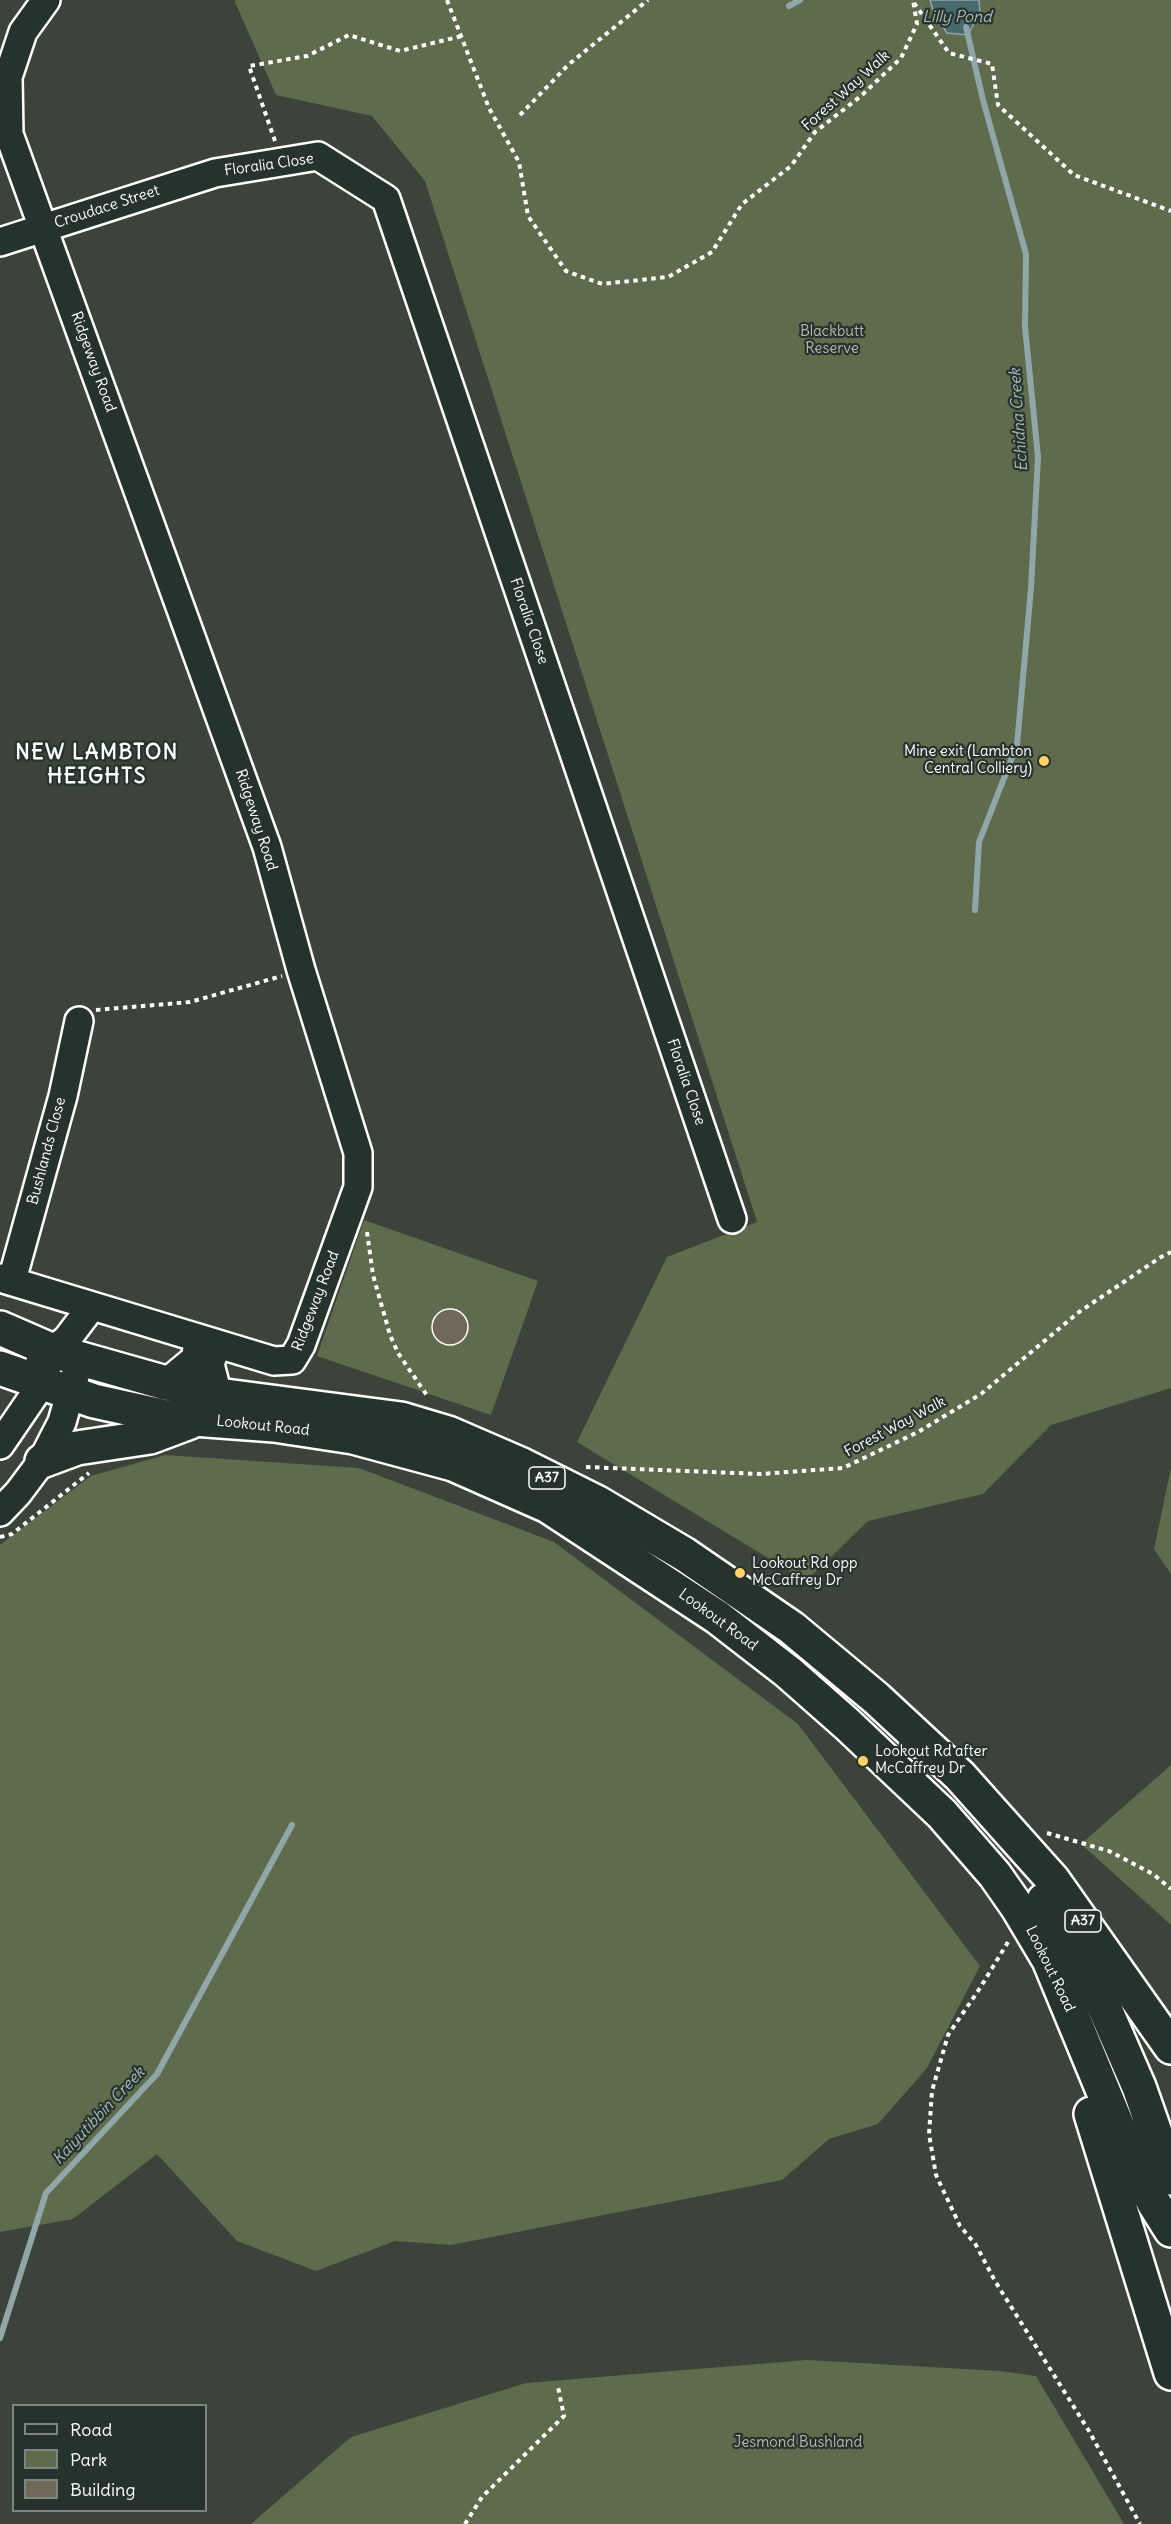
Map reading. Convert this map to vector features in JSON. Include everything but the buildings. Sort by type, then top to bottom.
[{"type":"highway","name":"Lookout Road","points":[[0,1328],[66,1355],[166,1383],[218,1395],[401,1419],[448,1433],[597,1503],[684,1554],[792,1628],[876,1698],[960,1776],[1053,1880],[1171,2047]]},
{"type":"highway","name":"Lookout Road","points":[[31,1380],[167,1417],[274,1425],[353,1437],[453,1464],[548,1506],[717,1617],[788,1672],[942,1814],[970,1844],[1018,1908],[1049,1960],[1130,2156],[1154,2204],[1171,2230]]},
{"type":"highway","points":[[42,1461],[78,1448],[150,1437],[195,1420]]},
{"type":"highway","points":[[986,1804],[1060,1926],[1102,2002],[1140,2087],[1171,2178]]},
{"type":"highway","points":[[1064,1992],[1058,2014],[1104,2153],[1171,2373]]},
{"type":"street","name":"Ridgeway Road","points":[[6,1279],[274,1361],[292,1360],[301,1346],[358,1187],[358,1153],[301,970],[267,847],[9,134],[8,77],[23,32],[46,0]]},
{"type":"street","name":"Floralia Close","points":[[214,172],[318,156],[386,199],[732,1219]]},
{"type":"street","name":"Croudace Street","points":[[0,242],[214,172]]},
{"type":"street","name":"Bushlands Close","points":[[6,1279],[87,1020]]},
{"type":"street","points":[[66,1355],[67,1339],[92,1306]]},
{"type":"street","points":[[166,1383],[195,1359],[208,1342]]},
{"type":"street","name":"Lookout Road","points":[[208,1342],[210,1364],[218,1395]]},
{"type":"street","points":[[0,1445],[31,1380],[66,1355]]},
{"type":"street","points":[[6,1523],[18,1493],[42,1461],[62,1422],[31,1380],[27,1368],[66,1355]]},
{"type":"path","name":"Forest Way Walk","points":[[447,0],[489,108],[519,162],[528,216],[566,271],[602,284],[668,277],[712,252],[742,204],[791,166],[815,132],[861,96],[901,58],[917,24],[913,1]]},
{"type":"path","points":[[520,115],[568,65],[648,0]]},
{"type":"path","points":[[913,1],[950,53],[992,64],[998,105],[1074,175],[1171,211]]},
{"type":"path","points":[[277,163],[275,142],[249,66],[307,56],[350,35],[400,51],[462,36]]},
{"type":"path","points":[[87,1020],[96,1009],[190,1002],[301,970]]},
{"type":"path","points":[[367,1230],[374,1275],[390,1335],[398,1353],[428,1397]]},
{"type":"path","name":"Forest Way Walk","points":[[579,1467],[761,1474],[843,1468],[918,1431],[981,1394],[1079,1311],[1171,1252]]},
{"type":"path","points":[[6,1523],[93,1470]]},
{"type":"path","points":[[1047,1833],[1109,1851],[1153,1874],[1171,1889]]},
{"type":"path","points":[[1005,1933],[1009,1944],[948,2035],[932,2091],[929,2134],[936,2175],[960,2226],[976,2245],[995,2281],[1089,2431],[1140,2524]]},
{"type":"path","points":[[465,2524],[482,2497],[564,2416],[558,2387]]},
{"type":"green space","name":"Blackbutt Reserve","points":[[236,0],[1171,0],[1171,1388],[1051,1425],[983,1494],[868,1521],[806,1581],[577,1442],[667,1257],[757,1222],[425,181],[372,116],[276,95]]},
{"type":"green space","points":[[364,1220],[538,1281],[491,1415],[317,1356]]},
{"type":"green space","points":[[165,1455],[359,1468],[554,1542],[798,1724],[980,1966],[927,2068],[878,2124],[829,2139],[782,2180],[451,2245],[395,2241],[316,2271],[237,2241],[157,2154],[73,2219],[0,2232],[0,1545],[91,1476]]},
{"type":"green space","points":[[1171,1468],[1171,1574],[1154,1549]]},
{"type":"green space","points":[[1171,1765],[1171,1925],[1081,1844]]},
{"type":"green space","name":"Jesmond Bushland","points":[[807,2360],[1000,2371],[1036,2376],[1124,2524],[251,2524],[351,2437],[526,2383]]},
{"type":"water","name":"Lilly Pond","points":[[930,0],[979,0],[980,12],[968,35],[947,33],[934,13]]},
{"type":"waterway","points":[[789,6],[800,0]]},
{"type":"waterway","name":"Echidna Creek","points":[[966,27],[983,100],[1026,254],[1025,327],[1038,457],[1031,588],[1017,745],[979,842],[975,910]]},
{"type":"waterway","name":"Kaiyutibbin Creek","points":[[0,2338],[46,2193],[157,2074],[292,1825]]},
{"type":"place","name":"Mine exit (Lambton Central Colliery)","points":[[1044,761]]},
{"type":"place","name":"Lookout Rd opp McCaffrey Dr","points":[[740,1573]]},
{"type":"place","name":"Lookout Rd after McCaffrey Dr","points":[[863,1761]]},
{"type":"district","name":"NEW LAMBTON HEIGHTS","points":[[97,765]]}]
